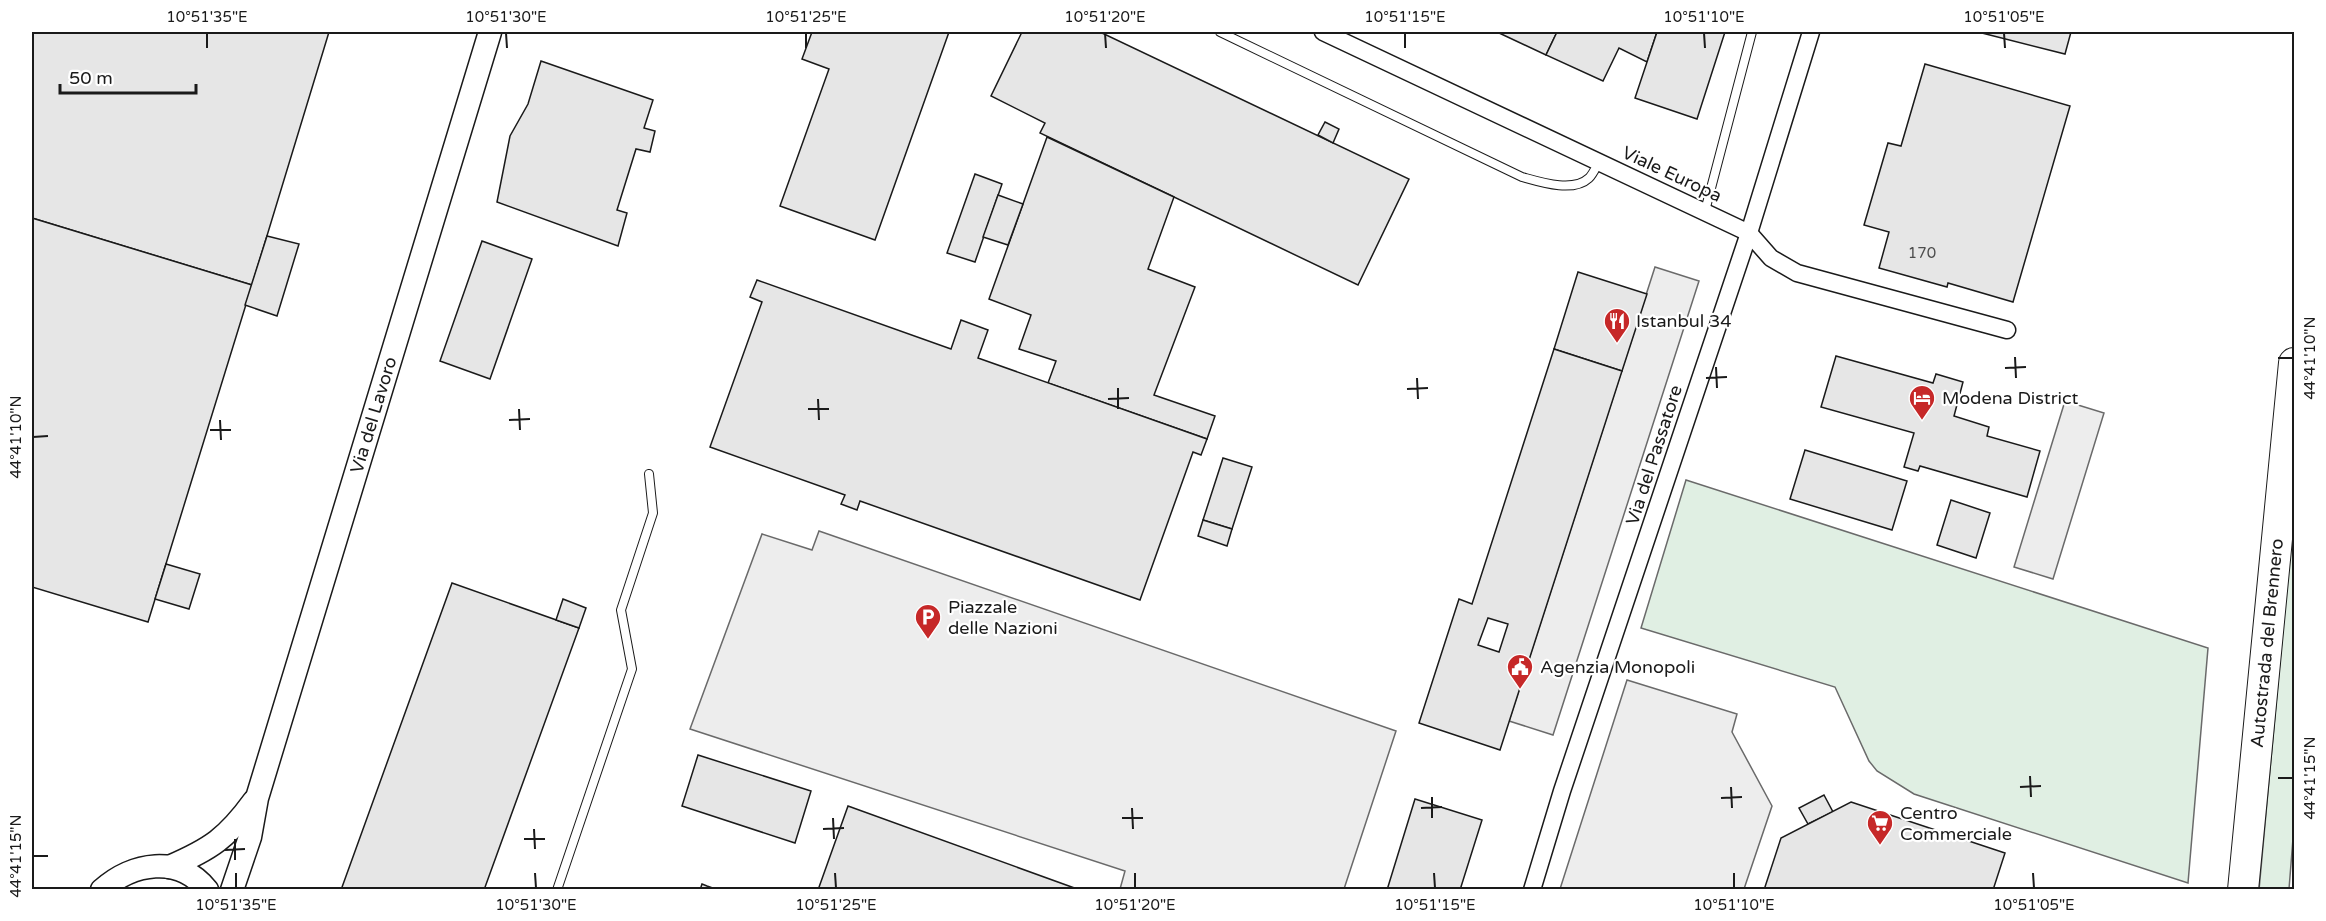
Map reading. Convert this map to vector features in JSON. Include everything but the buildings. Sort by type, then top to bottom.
[{"type":"highway","name":"Autostrada del Brennero","points":[[2243,890],[2295,363]]},
{"type":"main road","name":"Via del Lavoro","points":[[232,890],[250,837],[256,798],[490,32]]},
{"type":"main road","name":"Via del Lavoro","points":[[169,867],[213,846],[232,831],[256,798]]},
{"type":"main road","name":"Via del Lavoro","points":[[102,890],[116,878],[132,869],[150,865],[169,867],[187,873],[207,890]]},
{"type":"street","name":"Viale Europa","points":[[1323,32],[1706,211],[1749,233],[1771,258],[1808,277],[2007,330]]},
{"type":"street","name":"Via del Passatore","points":[[1532,890],[1562,791],[1749,233],[1811,32]]},
{"type":"lane","points":[[1220,32],[1522,177],[1549,184],[1582,183],[1589,178],[1599,162]]},
{"type":"lane","points":[[1706,211],[1752,32]]},
{"type":"lane","points":[[557,890],[632,669],[621,610],[653,513],[649,474]]},
{"type":"green space","points":[[1686,480],[2208,648],[2188,883],[1914,794],[1877,771],[1869,761],[1835,687],[1641,628]]},
{"type":"green space","points":[[2294,507],[2294,826],[2289,889],[2259,890]]},
{"type":"shaded area","points":[[1655,267],[1699,281],[1553,735],[1509,721]]},
{"type":"shaded area","points":[[2065,401],[2104,413],[2053,579],[2014,567]]},
{"type":"shaded area","name":"Piazzale delle Nazioni","points":[[819,531],[1396,731],[1344,889],[1120,889],[1125,871],[690,729],[762,534],[812,550]]},
{"type":"shaded area","points":[[1627,680],[1737,714],[1732,732],[1772,806],[1744,889],[1560,889]]},
{"type":"place","name":"Istanbul 34","points":[[1617,344]]},
{"type":"place","name":"Modena District","points":[[1922,421]]},
{"type":"place","name":"Piazzale delle Nazioni","points":[[928,640]]},
{"type":"place","name":"Agenzia Monopoli","points":[[1520,690]]},
{"type":"place","name":"Centro Commerciale","points":[[1880,846]]}]
